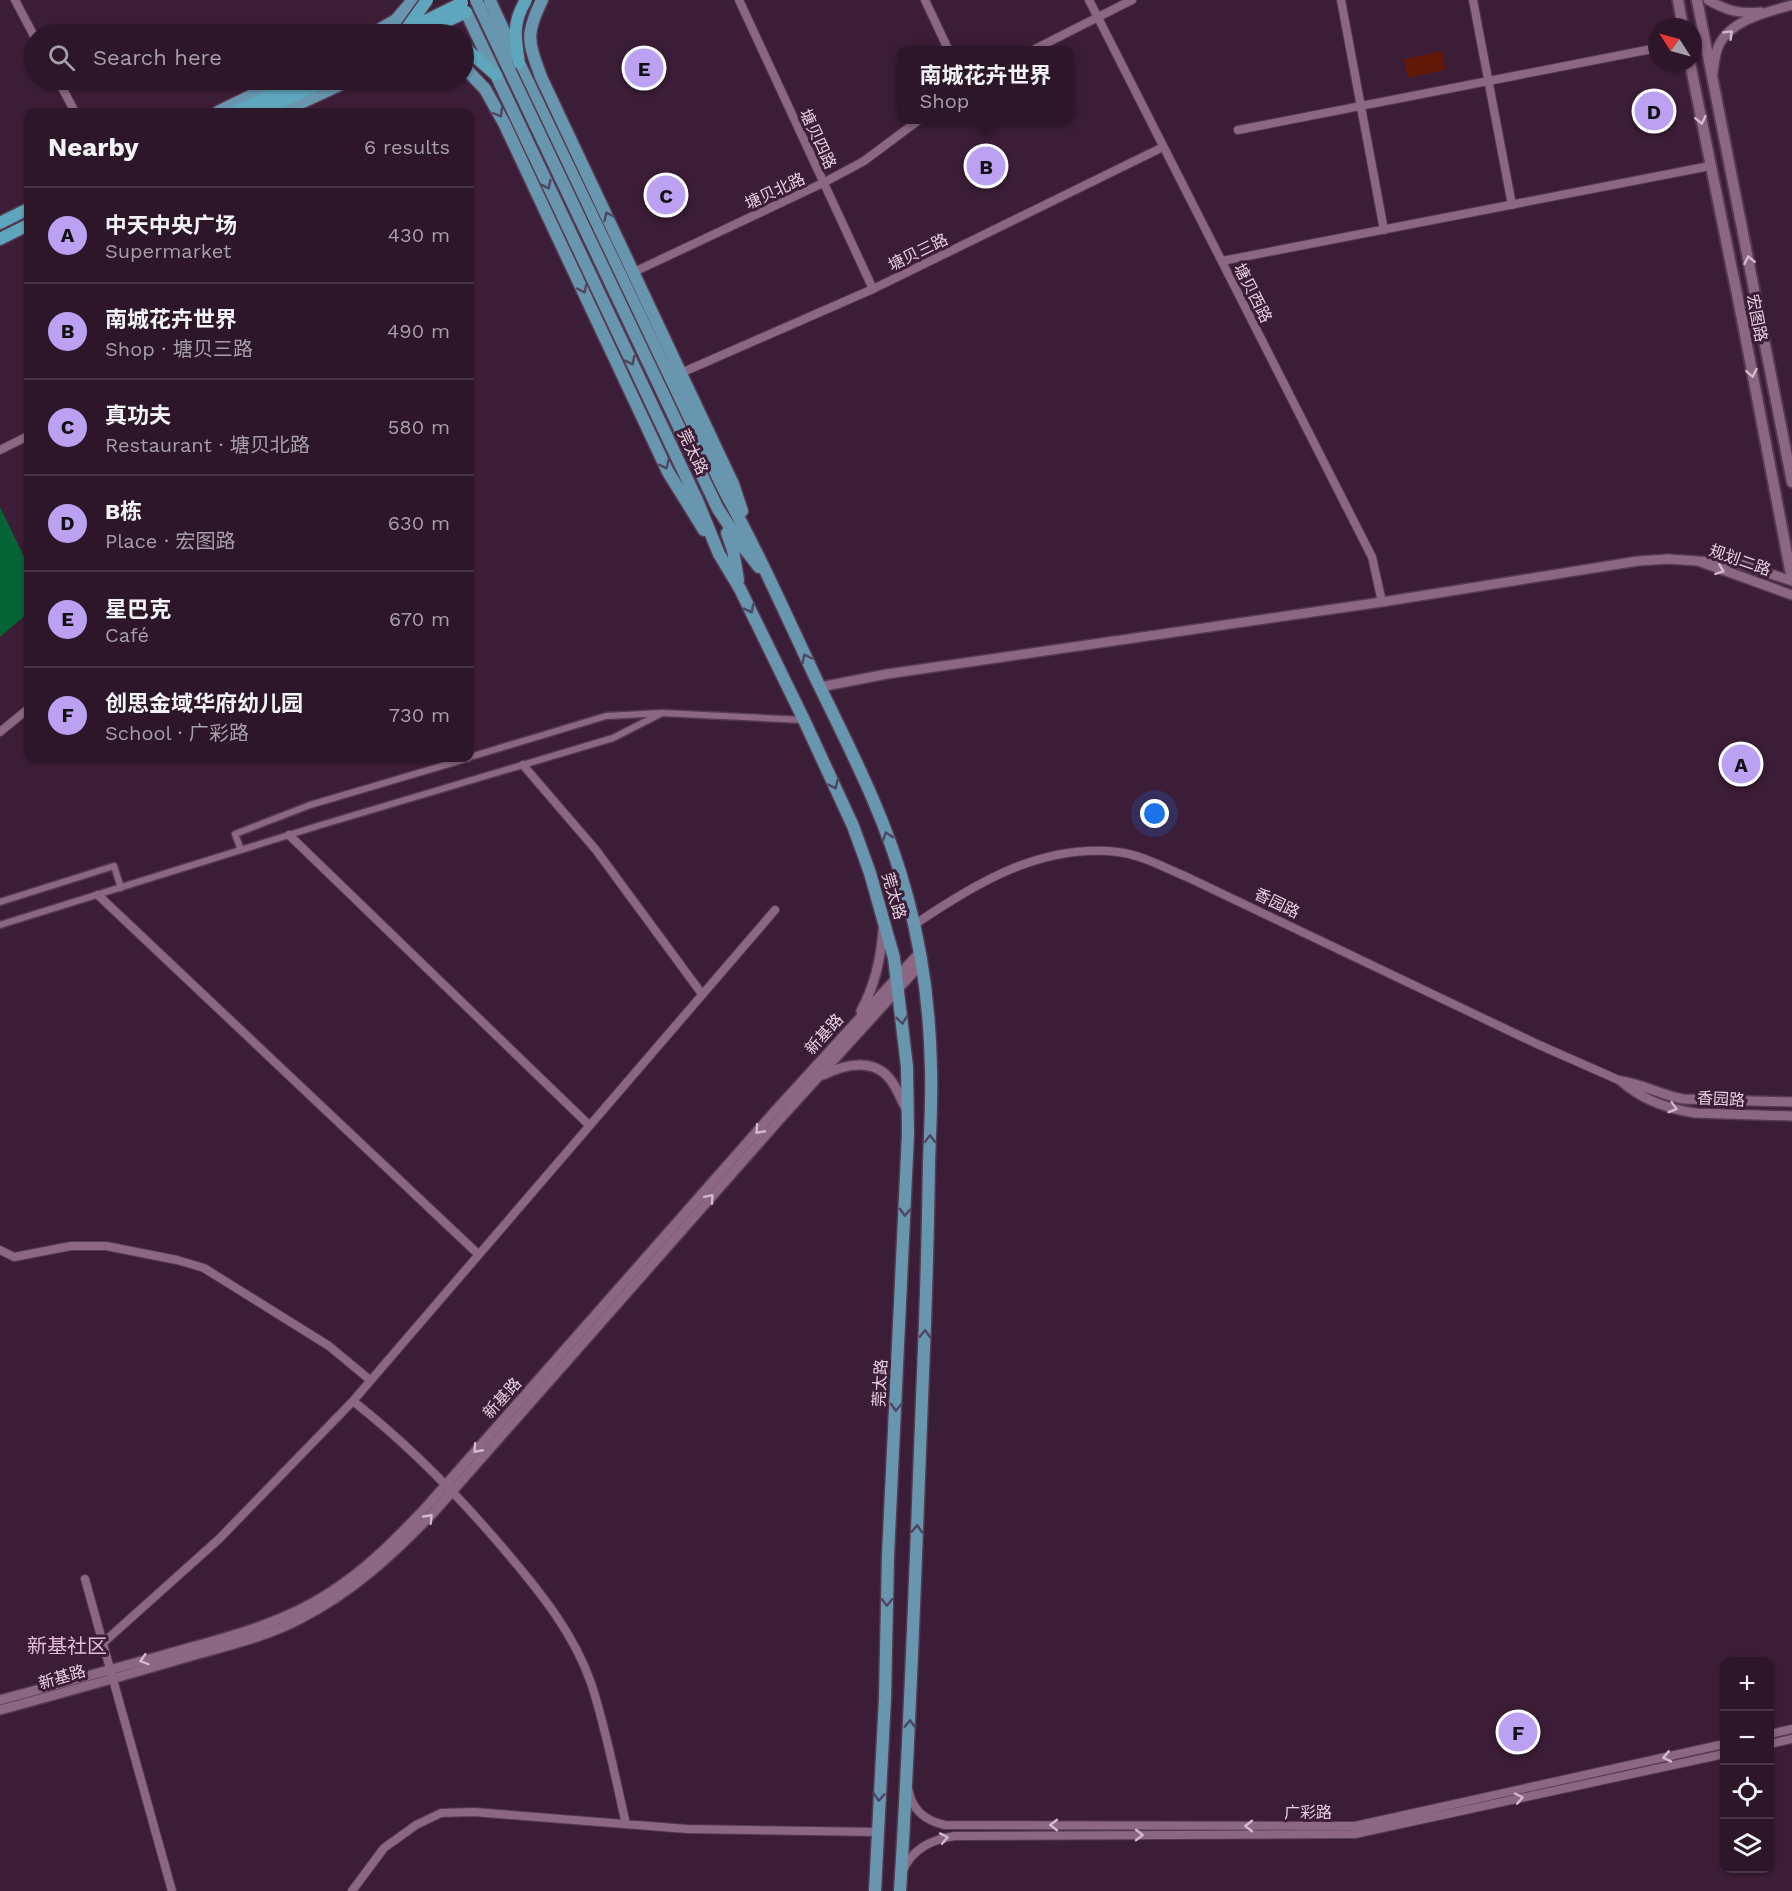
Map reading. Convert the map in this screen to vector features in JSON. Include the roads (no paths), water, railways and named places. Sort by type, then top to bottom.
[{"type":"highway","points":[[408,24],[427,0]]},
{"type":"highway","points":[[421,24],[464,4],[491,0]]},
{"type":"highway","points":[[519,63],[514,35],[517,14],[526,0]]},
{"type":"highway","points":[[434,24],[464,4]]},
{"type":"highway","points":[[474,56],[496,75]]},
{"type":"highway","points":[[244,108],[282,90]]},
{"type":"highway","points":[[268,108],[306,90]]},
{"type":"highway","points":[[0,223],[24,211]]},
{"type":"highway","points":[[0,239],[24,227]]},
{"type":"main road","points":[[389,24],[415,0]]},
{"type":"main road","points":[[415,0],[421,24]]},
{"type":"main road","points":[[476,0],[718,509],[733,550],[740,589]]},
{"type":"main road","name":"莞太路","points":[[491,0],[519,63],[722,485],[751,537],[860,768],[882,820],[914,925],[928,1020],[931,1079],[927,1279],[907,1782],[900,1891]]},
{"type":"main road","points":[[536,0],[535,14],[529,32],[532,54],[541,77],[733,484],[751,537]]},
{"type":"main road","points":[[474,62],[500,58],[516,48],[528,33],[542,0]]},
{"type":"main road","points":[[1678,0],[1681,18]]},
{"type":"main road","name":"宏图路","points":[[1697,0],[1792,482]]},
{"type":"main road","name":"莞太路","points":[[464,4],[473,24]]},
{"type":"main road","name":"莞太路","points":[[474,26],[698,500],[719,554],[740,589],[853,826],[870,873],[894,958],[907,1067],[908,1112],[888,1556],[885,1698],[875,1891]]},
{"type":"main road","name":"宏图路","points":[[1692,72],[1792,580]]},
{"type":"main road","points":[[474,77],[485,89],[504,123],[668,472],[719,554]]},
{"type":"main road","points":[[226,108],[263,90]]},
{"type":"main road","points":[[290,108],[328,90]]},
{"type":"main road","points":[[718,509],[741,544],[768,577]]},
{"type":"street","points":[[15,0],[28,24]]},
{"type":"street","name":"塘贝四路","points":[[739,0],[873,289]]},
{"type":"street","points":[[925,0],[947,46]]},
{"type":"street","name":"塘贝西路","points":[[1089,0],[1372,557],[1382,602]]},
{"type":"street","points":[[1041,46],[1132,0]]},
{"type":"street","points":[[1341,0],[1384,230]]},
{"type":"street","points":[[1473,0],[1512,205]]},
{"type":"street","points":[[1708,0],[1741,14],[1770,12]]},
{"type":"street","points":[[1712,76],[1717,48],[1725,35],[1737,26],[1792,5]]},
{"type":"street","points":[[1238,130],[1648,50]]},
{"type":"street","points":[[63,90],[73,108]]},
{"type":"street","name":"塘贝北路","points":[[634,272],[823,183],[864,161],[914,124]]},
{"type":"street","name":"塘贝三路","points":[[681,373],[873,289],[1164,147]]},
{"type":"street","points":[[1222,261],[1710,166]]},
{"type":"street","points":[[0,450],[24,438]]},
{"type":"street","points":[[820,687],[887,674],[1382,602],[1638,561],[1668,559],[1698,561]]},
{"type":"street","name":"规划二路","points":[[1698,561],[1738,563],[1792,580]]},
{"type":"street","name":"规划二路","points":[[1698,561],[1792,594]]},
{"type":"street","points":[[0,732],[24,712]]},
{"type":"street","points":[[0,925],[613,738],[662,713]]},
{"type":"street","points":[[474,756],[606,716],[662,713],[804,720]]},
{"type":"street","points":[[240,850],[235,834],[310,805],[452,762]]},
{"type":"street","points":[[523,765],[596,850],[702,994]]},
{"type":"street","points":[[289,835],[589,1125]]},
{"type":"street","name":"香园路","points":[[914,925],[945,904],[998,874],[1026,863],[1057,854],[1083,851],[1119,852],[1141,858],[1187,877],[1537,1044],[1622,1081],[1683,1099],[1792,1102]]},
{"type":"street","points":[[0,902],[114,866],[121,888]]},
{"type":"street","points":[[98,895],[478,1254]]},
{"type":"street","points":[[104,1643],[219,1539],[353,1401],[775,910]]},
{"type":"street","points":[[854,1024],[873,987],[882,948],[884,922]]},
{"type":"street","name":"新基路","points":[[449,1488],[854,1024],[920,959]]},
{"type":"street","name":"新基路","points":[[0,1710],[244,1632],[294,1613],[328,1594],[359,1572],[390,1546],[449,1488],[818,1077],[897,983]]},
{"type":"street","points":[[818,1077],[847,1066],[861,1064],[871,1066],[884,1072],[894,1084],[908,1112]]},
{"type":"street","name":"香园路","points":[[1622,1081],[1632,1091],[1680,1111],[1792,1116]]},
{"type":"street","points":[[0,1250],[14,1257],[71,1246],[106,1246],[177,1260],[204,1268],[329,1346],[370,1380]]},
{"type":"street","points":[[353,1401],[390,1430],[449,1488],[530,1580],[567,1630],[591,1682],[626,1824]]},
{"type":"street","points":[[85,1579],[172,1891]]},
{"type":"street","name":"新基路","points":[[0,1700],[112,1674]]},
{"type":"street","points":[[1774,1733],[1792,1729]]},
{"type":"street","points":[[1774,1743],[1792,1739]]},
{"type":"street","name":"广彩路","points":[[907,1782],[916,1810],[924,1817],[945,1825],[1355,1826],[1720,1745]]},
{"type":"street","name":"广彩路","points":[[901,1874],[913,1854],[938,1838],[1355,1833],[1720,1755]]},
{"type":"street","points":[[352,1891],[384,1848],[416,1825],[441,1813],[474,1812],[687,1829],[877,1832]]},
{"type":"place","name":"星巴克","points":[[644,68]]},
{"type":"place","name":"B栋","points":[[1654,111]]},
{"type":"place","name":"南城花卉世界","points":[[986,166]]},
{"type":"place","name":"真功夫","points":[[666,195]]},
{"type":"place","name":"中天中央广场","points":[[1741,764]]},
{"type":"place","name":"创思金域华府幼儿园","points":[[1518,1732]]},
{"type":"district","name":"新基社区","points":[[67,1646]]}]
